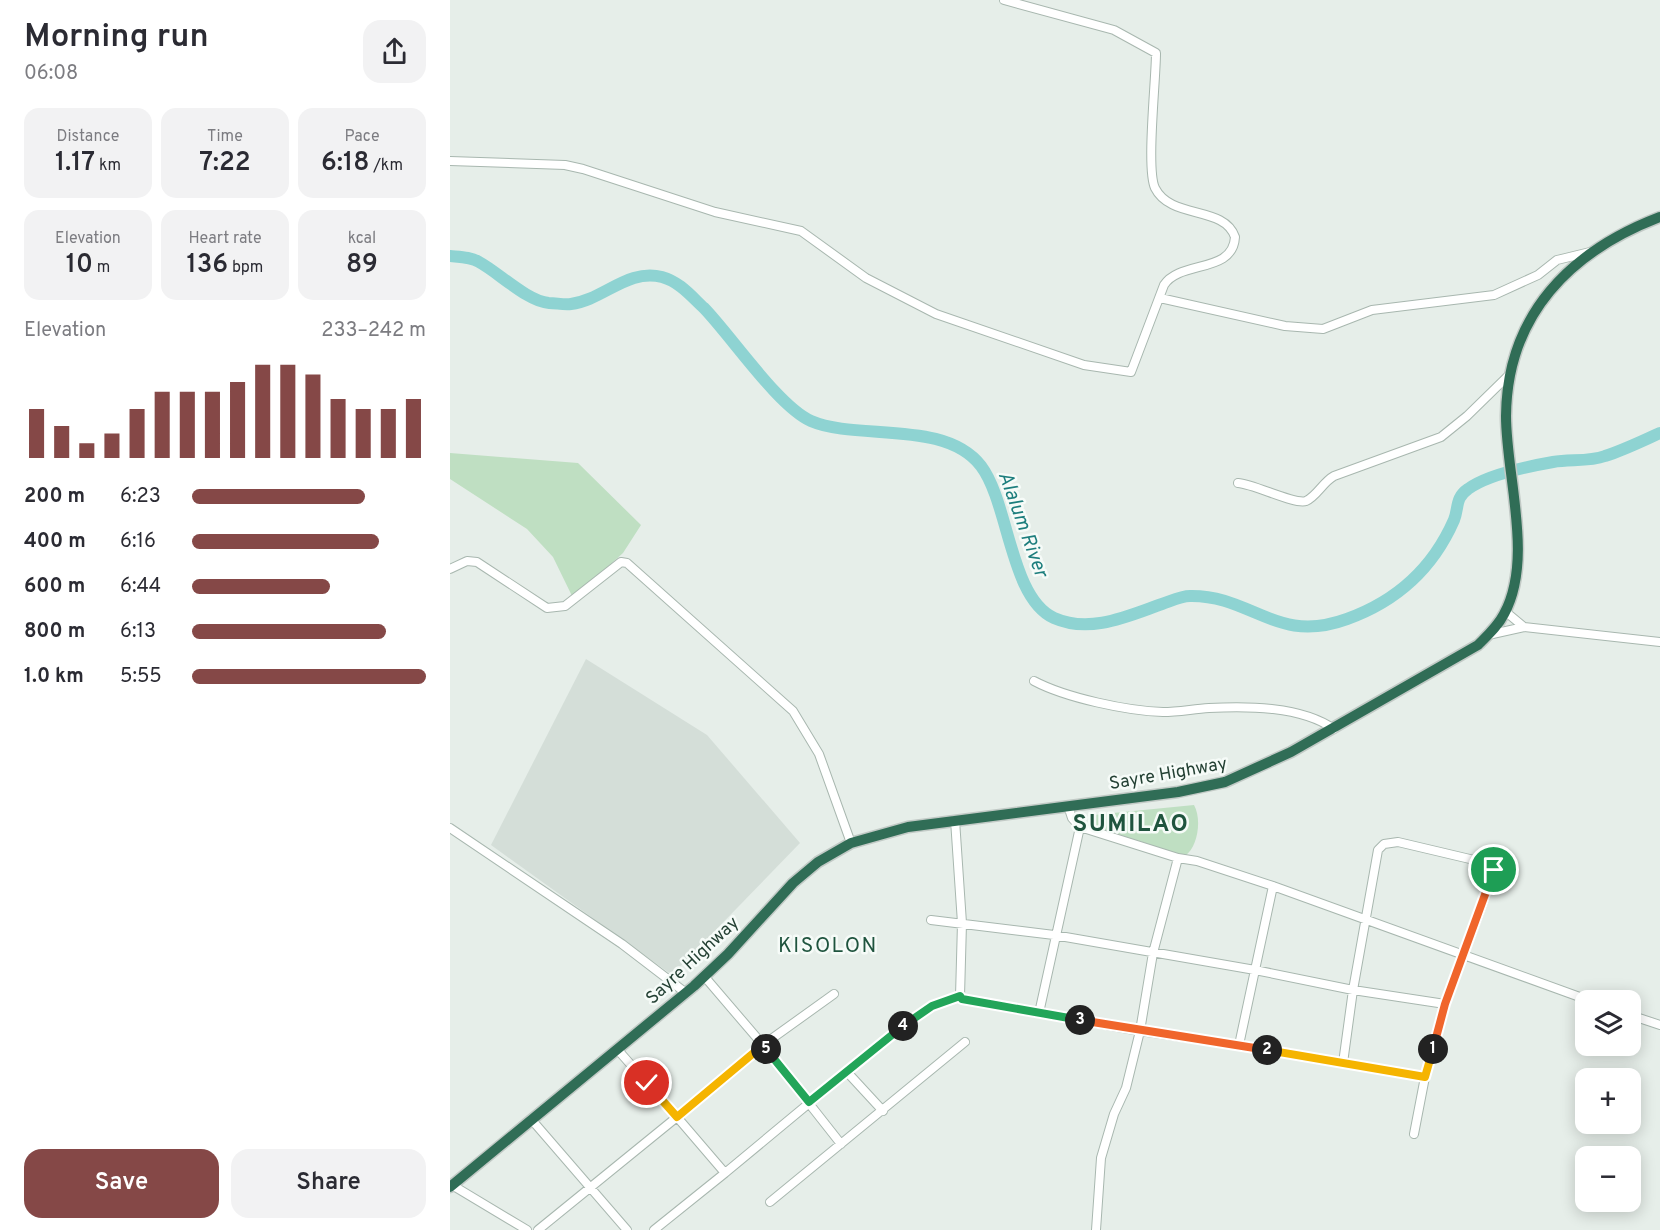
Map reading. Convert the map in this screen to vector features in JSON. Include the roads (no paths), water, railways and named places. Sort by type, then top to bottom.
[{"type":"highway","name":"Sayre Highway","points":[[451,1186],[686,993],[728,954],[793,882],[818,862],[851,843],[886,832],[956,820],[1178,792],[1225,782],[1271,763],[1465,654],[1487,636],[1506,612],[1515,587],[1517,565],[1506,417],[1510,374],[1522,339],[1539,306],[1561,278],[1590,252],[1622,232],[1660,217]]},
{"type":"street","points":[[450,161],[565,165],[715,212],[792,228],[813,238],[866,278],[936,314],[979,331],[1084,365],[1126,373],[1133,370],[1170,276],[1221,260],[1232,250],[1235,237],[1226,223],[1176,207],[1156,190],[1153,181],[1152,156],[1156,53],[1114,30],[1004,0]]},
{"type":"street","points":[[1160,298],[1286,326],[1323,329],[1377,309],[1494,295],[1538,275],[1557,260],[1590,252]]},
{"type":"street","points":[[1238,483],[1250,484],[1299,502],[1308,500],[1325,481],[1334,476],[1447,433],[1510,374]]},
{"type":"street","points":[[450,569],[467,561],[477,562],[547,608],[555,609],[565,606],[621,562],[627,563],[793,711],[819,754],[851,843]]},
{"type":"street","points":[[1506,612],[1524,627]]},
{"type":"street","points":[[1487,636],[1524,627],[1660,642]]},
{"type":"street","points":[[1034,681],[1075,697],[1143,710],[1161,712],[1248,708],[1309,717],[1334,729]]},
{"type":"street","points":[[1068,806],[1072,818],[1080,827],[1273,886],[1575,995]]},
{"type":"street","points":[[956,820],[962,923],[960,996]]},
{"type":"street","points":[[1039,1013],[1054,935],[1080,827]]},
{"type":"street","points":[[450,828],[622,944],[686,993]]},
{"type":"street","points":[[1343,1063],[1353,990],[1378,850],[1384,844],[1398,842],[1491,864],[1494,873],[1445,1004],[1425,1077],[1414,1134]]},
{"type":"street","points":[[1096,1230],[1101,1158],[1114,1114],[1126,1088],[1140,1031],[1154,953],[1178,858]]},
{"type":"street","points":[[1239,1045],[1273,886]]},
{"type":"street","points":[[931,920],[1054,935],[1255,970],[1353,990],[1445,1004]]},
{"type":"street","points":[[704,976],[763,1045],[841,1144]]},
{"type":"street","points":[[538,1230],[763,1045],[834,994]]},
{"type":"street","points":[[960,996],[962,999],[1140,1031],[1239,1045],[1425,1077]]},
{"type":"street","points":[[654,1230],[921,1013],[960,996]]},
{"type":"street","points":[[1641,1019],[1660,1025]]},
{"type":"street","points":[[770,1202],[965,1042]]},
{"type":"street","points":[[617,1048],[725,1173]]},
{"type":"street","points":[[847,1072],[883,1111]]},
{"type":"street","points":[[531,1119],[627,1230]]},
{"type":"street","points":[[451,1186],[527,1230]]},
{"type":"waterway","name":"Alalum River","points":[[450,256],[476,260],[532,298],[549,303],[568,304],[583,301],[638,277],[650,275],[668,279],[685,290],[704,308],[784,401],[811,421],[852,430],[924,436],[946,442],[965,451],[981,466],[990,482],[1019,571],[1028,591],[1039,607],[1054,618],[1081,624],[1109,622],[1190,596],[1231,603],[1282,623],[1301,626],[1322,625],[1347,619],[1382,603],[1424,568],[1454,520],[1461,496],[1476,484],[1497,475],[1533,466],[1559,461],[1599,458],[1660,433]]},
{"type":"district","name":"SUMILAO","points":[[1131,823]]},
{"type":"district","name":"KISOLON","points":[[828,945]]}]
